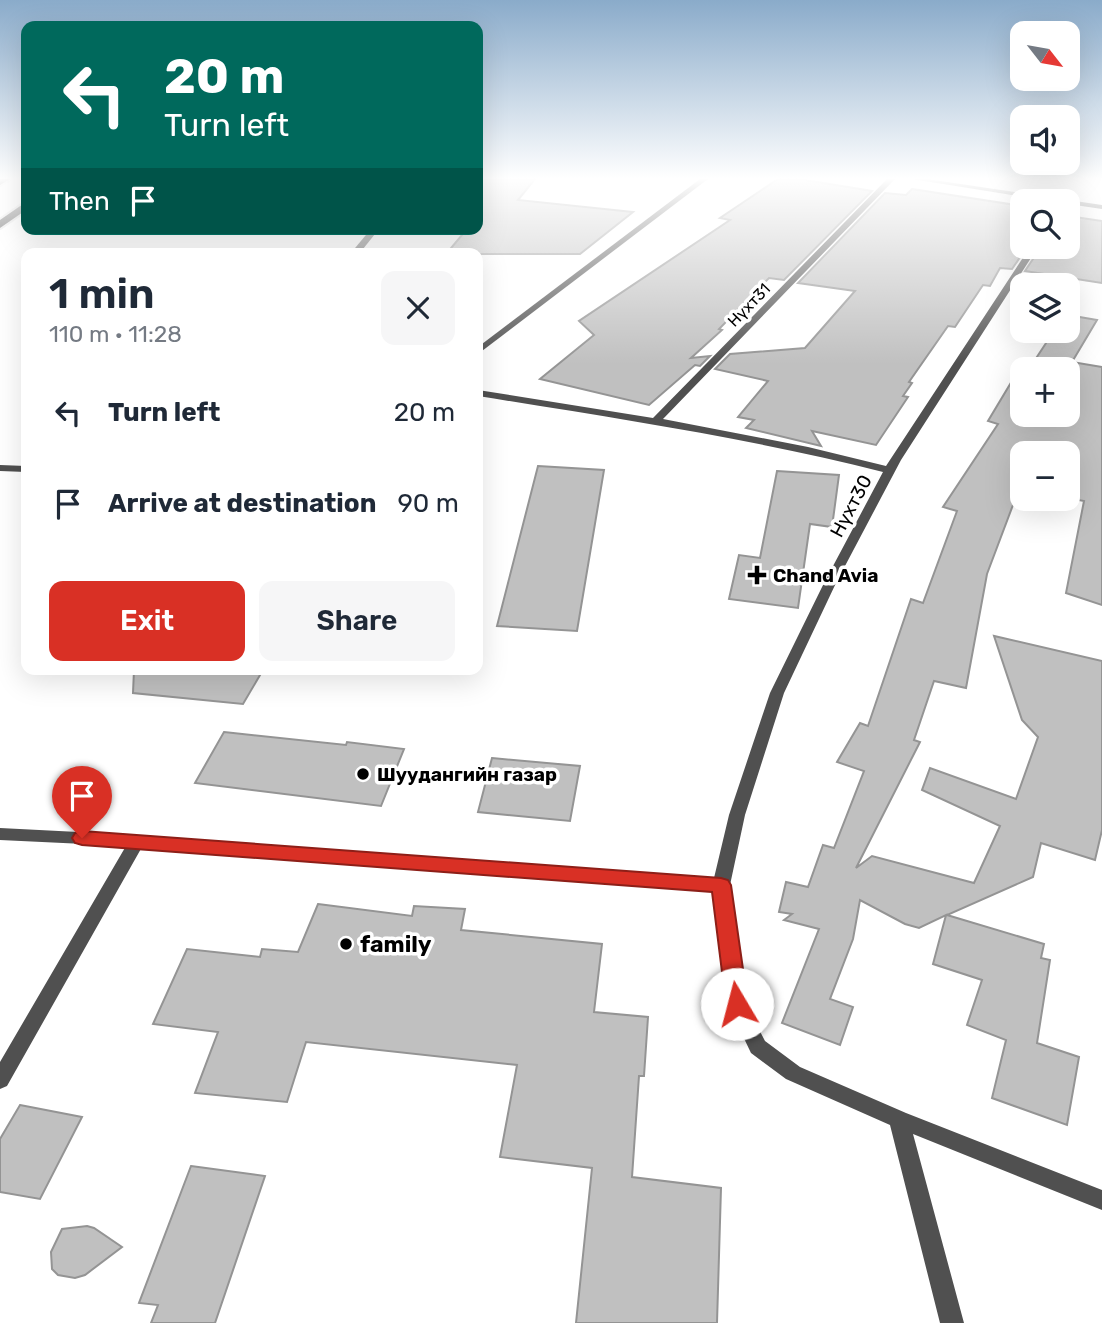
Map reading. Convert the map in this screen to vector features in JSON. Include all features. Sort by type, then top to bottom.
[{"type":"street","points":[[483,347],[623,241]]},
{"type":"street","name":"Нүхт31","points":[[656,421],[831,241]]},
{"type":"street","name":"Нүхт30","points":[[721,885],[737,816],[777,693],[830,583],[895,460],[1026,259]]},
{"type":"street","points":[[483,394],[656,421],[808,450],[891,471]]},
{"type":"street","points":[[0,468],[21,469]]},
{"type":"street","points":[[0,834],[136,841],[721,885],[737,1004],[758,1047],[793,1073],[899,1119],[1102,1200]]},
{"type":"street","points":[[0,1080],[136,841]]},
{"type":"street","points":[[899,1119],[952,1323]]},
{"type":"building","points":[[457,241],[597,241],[580,254],[483,254],[483,248],[451,248]]},
{"type":"building","points":[[699,241],[823,241],[784,280],[769,278],[719,329],[722,330],[691,358],[710,356],[700,366],[695,365],[649,405],[540,379],[594,335],[579,321]]},
{"type":"building","points":[[839,241],[1010,241],[1010,259],[1019,259],[1012,269],[1000,268],[990,286],[983,285],[955,327],[948,326],[909,382],[912,383],[903,396],[908,397],[876,445],[812,431],[821,446],[746,428],[754,420],[738,417],[768,381],[715,369],[730,354],[805,348],[855,291],[798,283]]},
{"type":"building","points":[[1080,241],[1102,241],[1102,283],[1080,280],[1080,273],[1025,271],[1033,259],[1080,259]]},
{"type":"building","points":[[1080,317],[1097,320],[1075,357],[1037,357],[1046,343],[1080,343]]},
{"type":"building","points":[[1080,363],[1102,367],[1102,605],[1066,593],[1084,501],[1080,500],[1080,441],[1010,441],[1011,511],[987,574],[966,688],[934,681],[914,740],[920,742],[856,868],[872,856],[974,883],[1000,826],[922,790],[930,768],[1016,799],[1038,737],[1022,720],[994,636],[1102,661],[1102,830],[1095,860],[1041,843],[1033,877],[947,915],[1044,944],[1041,958],[1050,960],[1037,1043],[1079,1057],[1067,1125],[992,1098],[1006,1040],[967,1025],[982,980],[933,964],[946,915],[919,928],[905,924],[860,900],[853,939],[830,999],[853,1007],[840,1045],[782,1023],[819,929],[784,920],[792,914],[779,912],[786,882],[808,887],[823,845],[834,848],[864,771],[837,762],[860,723],[868,726],[911,599],[923,603],[957,511],[943,507],[998,424],[988,421],[1010,384],[1010,427],[1080,427]]},
{"type":"building","points":[[538,466],[604,470],[577,631],[497,626]]},
{"type":"building","points":[[777,471],[839,475],[832,527],[810,524],[798,608],[729,599],[739,555],[760,558]]},
{"type":"building","points":[[134,675],[260,675],[243,704],[133,693]]},
{"type":"building","points":[[224,732],[404,749],[381,806],[195,783]]},
{"type":"building","points":[[492,758],[580,766],[570,821],[478,812]]},
{"type":"building","points":[[318,904],[412,916],[414,906],[465,909],[461,930],[602,944],[594,1012],[648,1017],[644,1076],[639,1076],[632,1177],[721,1188],[717,1323],[576,1323],[592,1168],[500,1157],[517,1065],[306,1042],[287,1102],[195,1093],[218,1032],[153,1024],[187,949],[260,957],[262,949],[298,952]]},
{"type":"building","points":[[20,1105],[82,1117],[40,1199],[0,1192],[0,1139]]},
{"type":"building","points":[[191,1166],[265,1176],[215,1323],[151,1323],[158,1305],[139,1303]]},
{"type":"building","points":[[87,1226],[122,1247],[85,1275],[75,1278],[58,1275],[52,1269],[51,1252],[62,1229]]},
{"type":"place","name":"Chand Avia","points":[[757,575]]},
{"type":"place","name":"Шуудангийн газар","points":[[363,774]]},
{"type":"place","name":"family","points":[[346,944]]},
{"type":"route","points":[[82,838],[721,885],[737,1004]]}]
